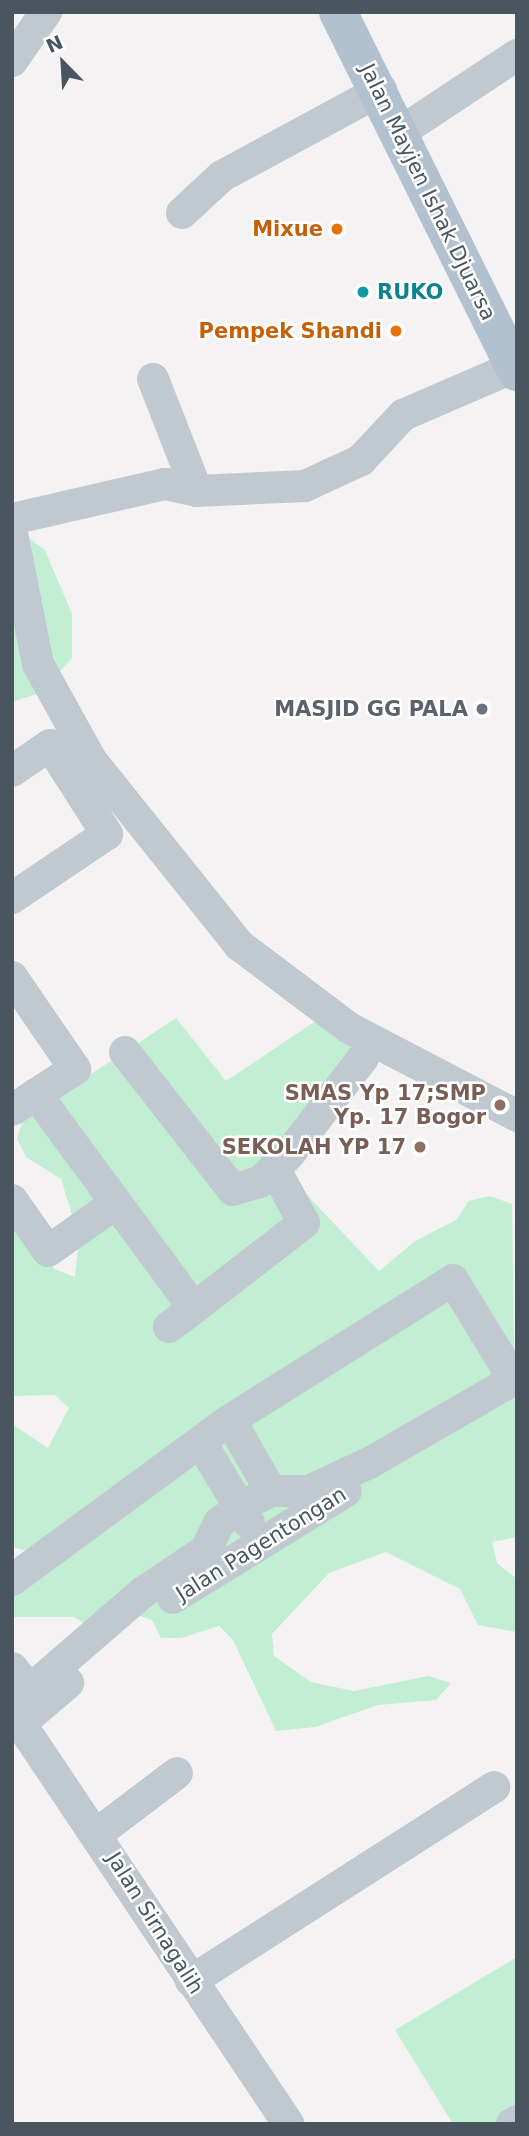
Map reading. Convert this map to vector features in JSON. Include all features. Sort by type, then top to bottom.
[{"type":"main road","name":"Jalan Mayjen Ishak Djuarsa","points":[[338,12],[505,326],[515,369]]},
{"type":"street","points":[[12,61],[46,12]]},
{"type":"street","points":[[402,131],[517,55]]},
{"type":"street","points":[[182,213],[222,176],[381,90]]},
{"type":"street","points":[[12,519],[165,484],[197,491],[283,491],[330,476],[360,460],[403,415],[515,369]]},
{"type":"street","points":[[153,379],[197,491]]},
{"type":"street","points":[[12,533],[38,664],[90,760],[239,945],[349,1028],[517,1116]]},
{"type":"street","points":[[12,771],[50,745],[107,834],[12,898]]},
{"type":"street","points":[[12,977],[75,1069],[24,1102],[116,1203],[194,1308]]},
{"type":"street","points":[[125,1052],[220,1180],[233,1190],[245,1188],[274,1168],[363,1058]]},
{"type":"street","points":[[169,1327],[304,1223],[274,1168]]},
{"type":"street","points":[[12,1200],[48,1251],[116,1203]]},
{"type":"street","points":[[12,1580],[65,1535],[203,1446],[230,1420],[453,1280],[482,1323],[507,1368],[508,1383],[309,1491],[271,1491],[241,1507],[219,1523],[206,1550],[142,1593],[30,1690],[12,1668]]},
{"type":"street","name":"Jalan Pagentongan","points":[[17,1717],[146,1616],[517,1386]]},
{"type":"street","points":[[230,1420],[271,1491]]},
{"type":"street","points":[[203,1446],[260,1543]]},
{"type":"street","name":"Jalan Sirnagalih","points":[[17,1717],[98,1833],[191,1981],[289,2124]]},
{"type":"street","points":[[98,1833],[177,1773]]},
{"type":"street","points":[[191,1981],[494,1787]]},
{"type":"street","points":[[512,2124],[517,2121]]},
{"type":"green space","points":[[12,526],[45,550],[72,614],[72,658],[40,693],[12,702]]},
{"type":"green space","points":[[176,1018],[226,1081],[317,1020],[383,1054],[291,1178],[379,1271],[415,1241],[456,1220],[469,1201],[490,1196],[512,1204],[517,1537],[492,1542],[497,1563],[517,1579],[517,1632],[478,1625],[460,1589],[386,1552],[329,1573],[272,1634],[274,1656],[311,1682],[354,1691],[428,1676],[451,1683],[436,1700],[378,1705],[315,1727],[276,1731],[233,1640],[219,1626],[181,1638],[161,1638],[152,1620],[134,1614],[93,1629],[74,1617],[12,1617],[12,1593],[30,1551],[12,1547],[12,1424],[48,1448],[69,1408],[55,1395],[12,1396],[12,1191],[54,1269],[75,1277],[79,1238],[61,1179],[26,1157],[17,1139],[23,1119]]},
{"type":"green space","points":[[517,1957],[517,2124],[453,2124],[395,2030]]},
{"type":"place","name":"Mixue","points":[[337,229]]},
{"type":"place","name":"RUKO","points":[[363,292]]},
{"type":"place","name":"Pempek Shandi","points":[[396,331]]},
{"type":"place","name":"MASJID GG PALA","points":[[482,709]]},
{"type":"place","name":"SMAS Yp 17;SMP Yp. 17 Bogor","points":[[500,1105]]},
{"type":"place","name":"SEKOLAH YP 17","points":[[420,1147]]}]
